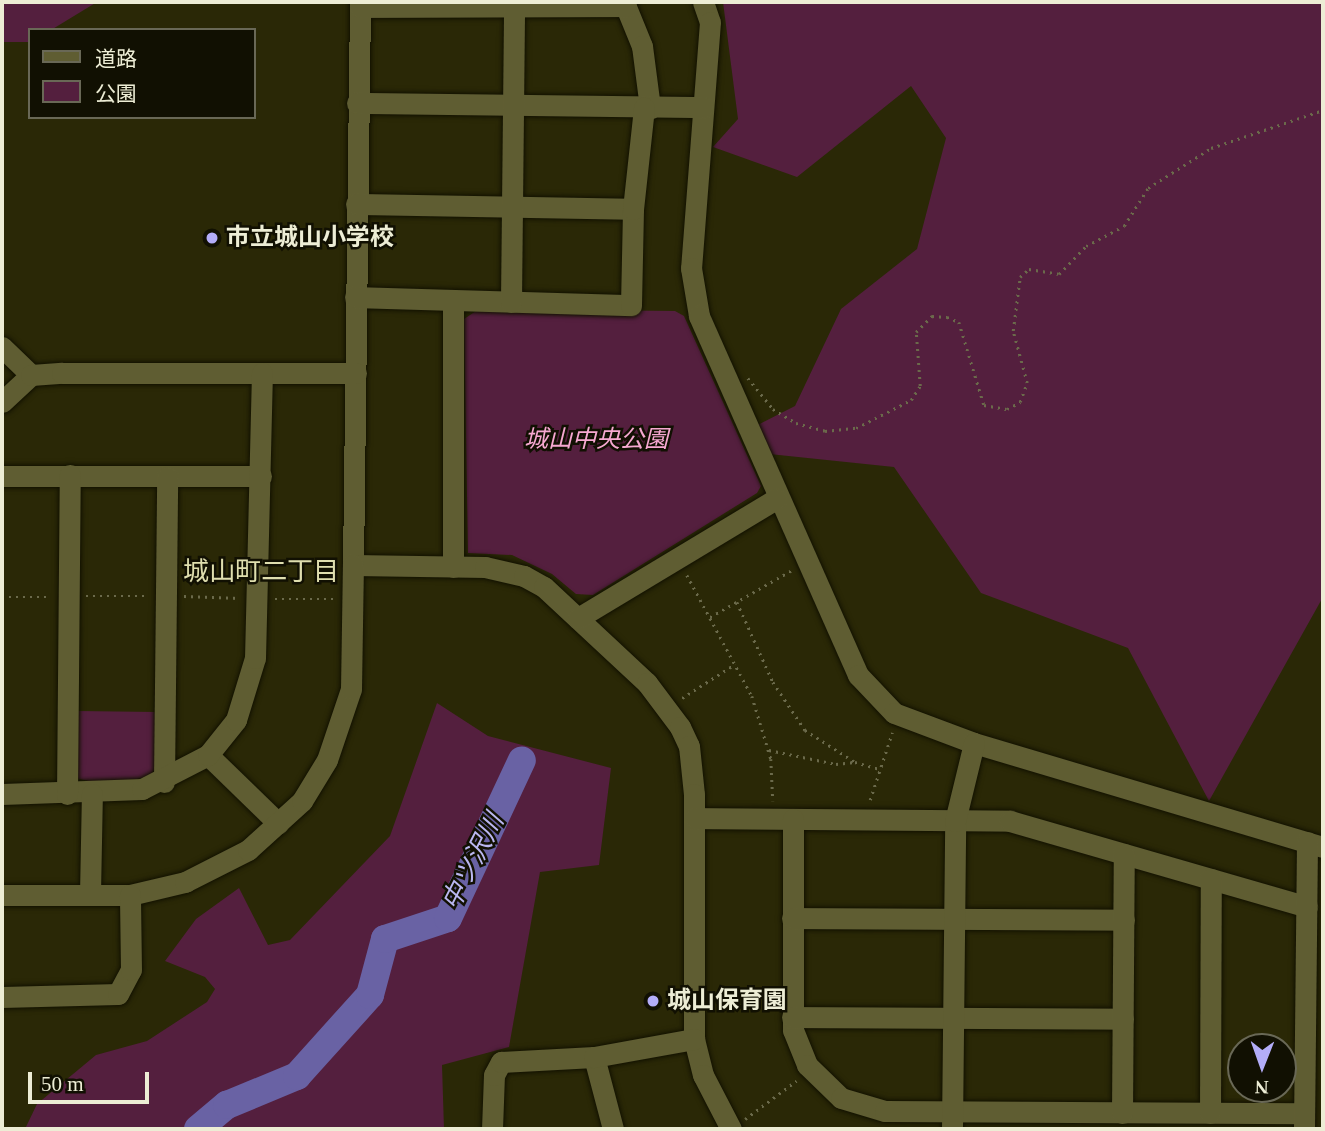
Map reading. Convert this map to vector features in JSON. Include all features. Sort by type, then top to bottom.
[{"type":"street","points":[[703,2],[710,22],[691,268],[699,316],[776,499],[858,675],[898,715],[974,743],[1315,844],[1307,907],[1304,1121],[1210,1113],[1122,1113],[1069,1121],[952,1121],[866,1108],[831,1091],[811,1070],[796,1042],[792,1017],[792,918],[783,819]]},
{"type":"street","points":[[2,895],[130,895],[220,868],[302,801],[343,720],[352,677],[356,373],[355,298],[357,103],[360,4],[625,4],[642,46],[647,108],[633,209],[631,305],[355,298]]},
{"type":"street","points":[[511,302],[514,6]]},
{"type":"street","points":[[357,103],[703,107]]},
{"type":"street","points":[[356,204],[633,209]]},
{"type":"street","points":[[453,300],[453,567]]},
{"type":"street","points":[[2,347],[31,375]]},
{"type":"street","points":[[2,794],[93,794],[164,782],[208,755],[236,720],[252,676],[261,476],[262,373]]},
{"type":"street","points":[[2,402],[31,375],[356,373]]},
{"type":"street","points":[[67,794],[70,475]]},
{"type":"street","points":[[2,476],[261,476]]},
{"type":"street","points":[[164,782],[167,477]]},
{"type":"street","points":[[578,618],[776,499]]},
{"type":"street","points":[[353,565],[453,567],[524,576],[578,618],[667,708],[689,746],[695,818],[694,1039],[708,1088],[736,1126]]},
{"type":"street","points":[[952,1121],[955,821],[974,743]]},
{"type":"street","points":[[208,755],[278,823]]},
{"type":"street","points":[[90,894],[93,794]]},
{"type":"street","points":[[695,818],[1010,821],[1307,907]]},
{"type":"street","points":[[1122,1113],[1124,854]]},
{"type":"street","points":[[1210,1113],[1211,879]]},
{"type":"street","points":[[2,996],[118,994],[131,970],[130,895]]},
{"type":"street","points":[[792,918],[1124,920]]},
{"type":"street","points":[[792,1017],[1123,1019]]},
{"type":"street","points":[[492,1129],[494,1074],[501,1062],[594,1057],[694,1039]]},
{"type":"street","points":[[594,1057],[613,1129]]},
{"type":"path","points":[[722,369],[740,368],[773,409],[796,423],[825,431],[856,428],[911,400],[920,386],[916,332],[932,316],[947,317],[959,322],[984,405],[1007,409],[1020,402],[1027,383],[1013,331],[1020,277],[1029,269],[1059,274],[1086,246],[1124,226],[1148,188],[1211,148],[1323,110]]},
{"type":"path","points":[[678,558],[752,696],[769,750],[783,819]]},
{"type":"path","points":[[710,617],[806,562]]},
{"type":"path","points":[[737,602],[773,682],[805,730],[855,762],[880,769]]},
{"type":"path","points":[[667,708],[735,664]]},
{"type":"path","points":[[864,820],[898,715]]},
{"type":"path","points":[[769,750],[836,764],[855,762]]},
{"type":"path","points":[[736,1126],[811,1070]]},
{"type":"green space","points":[[2,2],[97,2],[54,28],[28,28],[28,42],[2,42]]},
{"type":"green space","points":[[723,2],[1323,2],[1323,597],[1209,801],[1128,648],[981,593],[894,467],[751,452],[746,431],[795,406],[841,309],[917,249],[946,138],[911,86],[797,177],[713,147],[738,119]]},
{"type":"green space","name":"城山中央公園","points":[[479,309],[675,311],[684,316],[761,486],[757,493],[593,595],[576,594],[552,574],[512,555],[468,553],[464,319]]},
{"type":"green space","points":[[437,703],[488,736],[611,768],[599,865],[540,872],[509,1047],[442,1065],[444,1129],[25,1129],[37,1104],[96,1055],[147,1041],[207,1002],[215,989],[205,977],[165,961],[196,919],[239,888],[268,945],[290,940],[390,836]]},
{"type":"green space","points":[[77,711],[157,712],[157,766],[149,777],[103,784],[75,778]]},
{"type":"waterway","name":"中ツ沢川","points":[[198,1129],[227,1105],[297,1076],[370,995],[385,939],[448,918],[522,760]]},
{"type":"place","name":"市立城山小学校","points":[[212,238]]},
{"type":"place","name":"城山保育園","points":[[653,1001]]},
{"type":"district","name":"城山町二丁目","points":[[261,572]]}]
